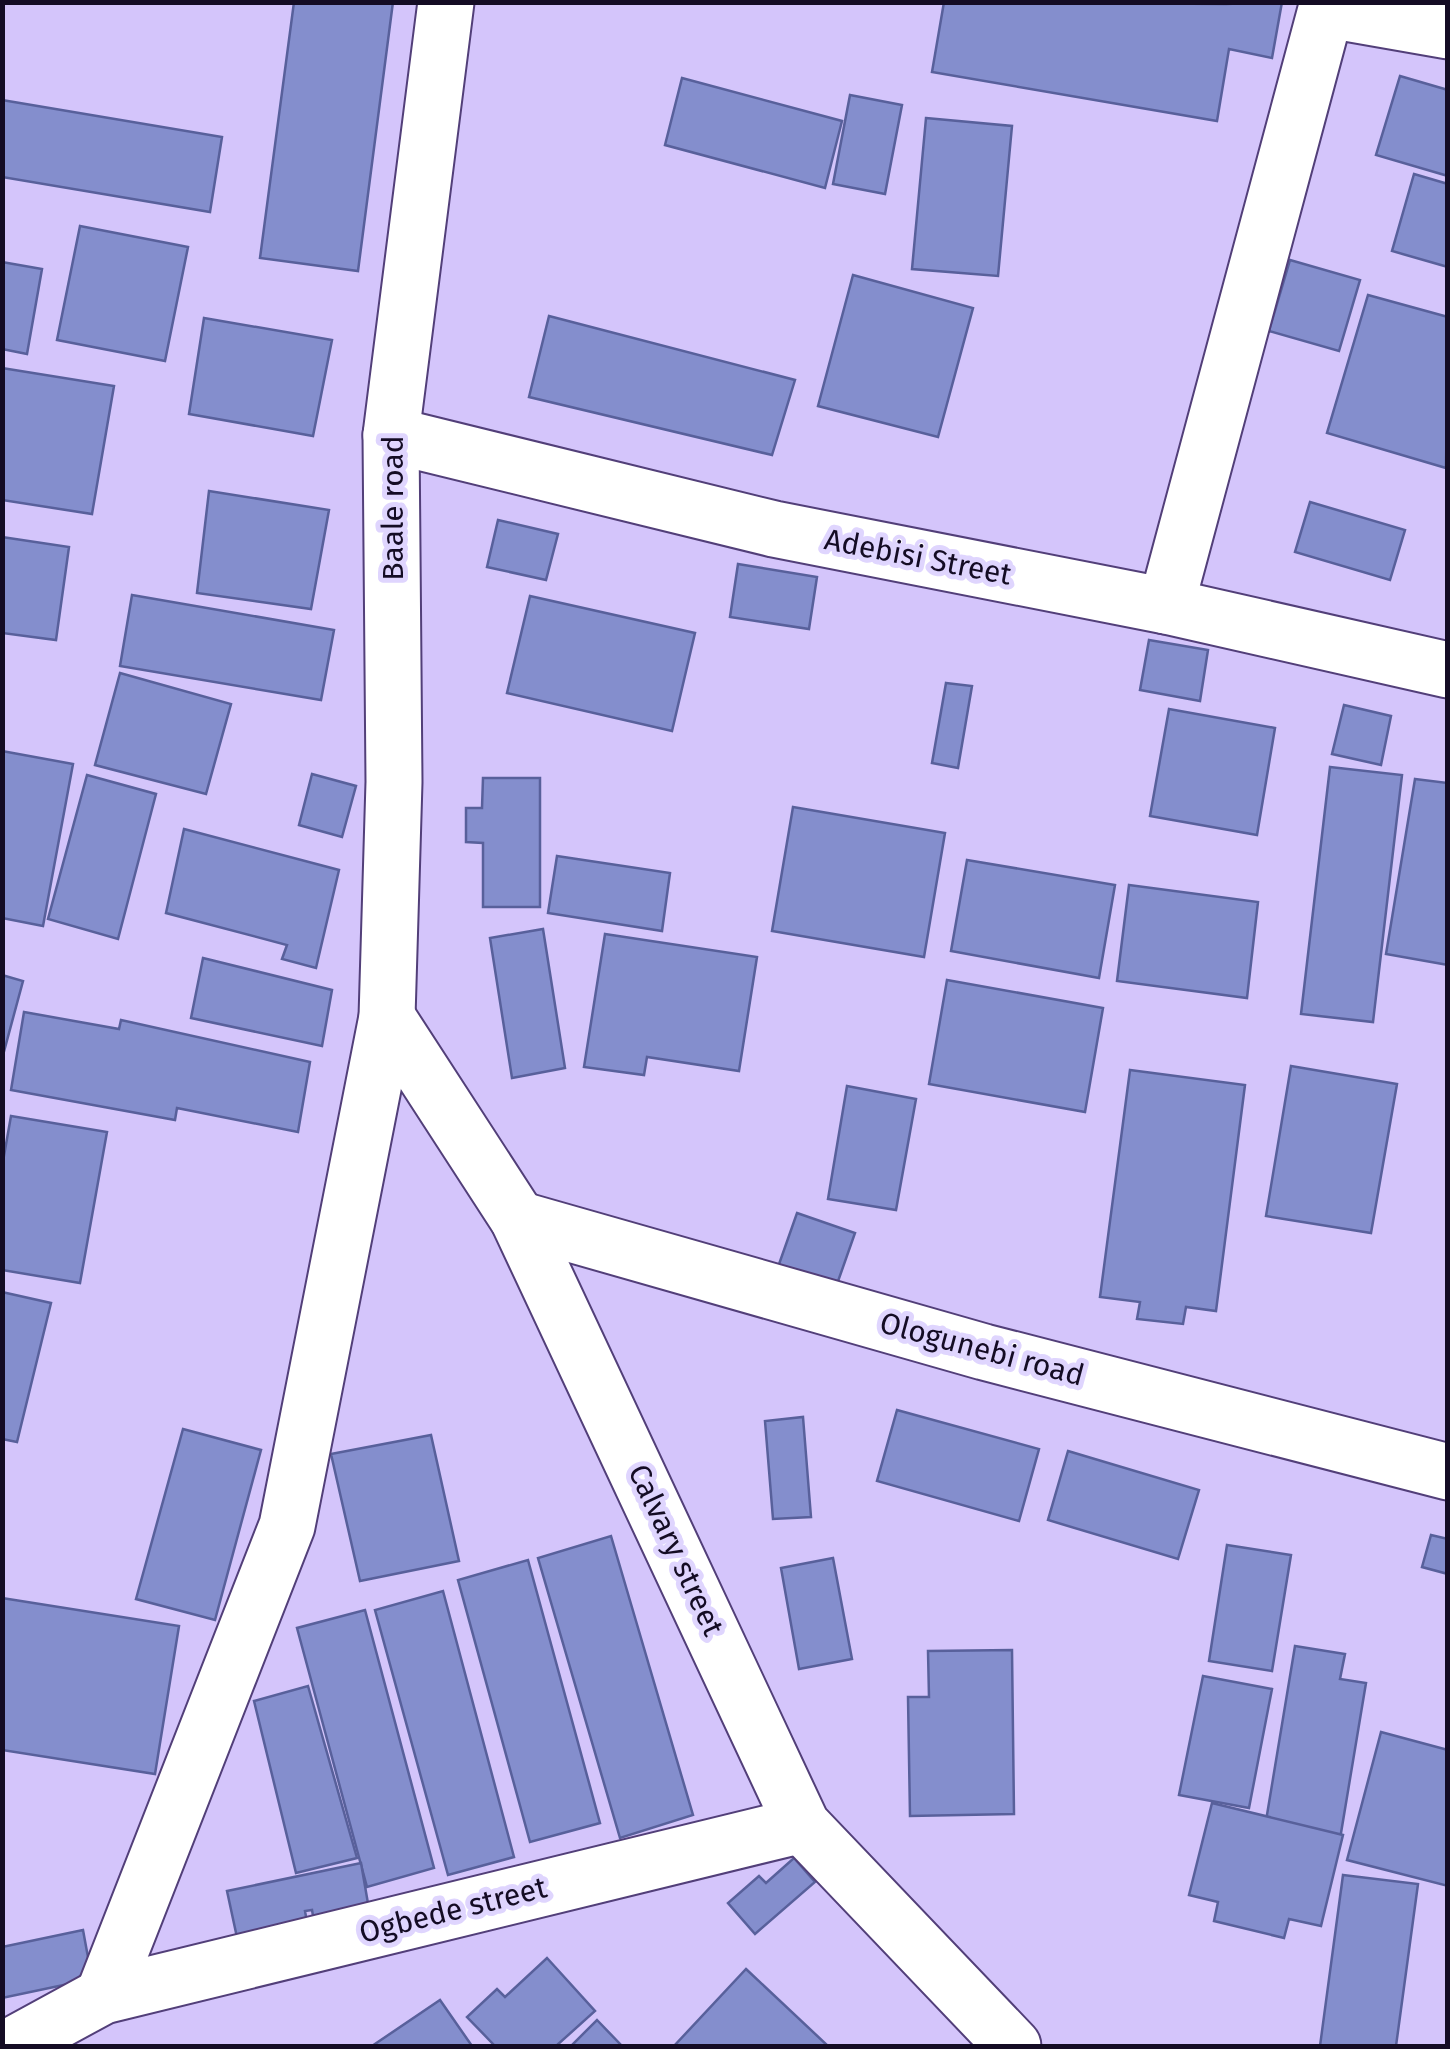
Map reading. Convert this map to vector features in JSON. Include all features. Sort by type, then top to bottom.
[{"type":"street","name":"Baale road","points":[[103,1996],[287,1526],[387,1017],[394,782],[392,435],[446,2]]},
{"type":"street","points":[[1166,606],[1328,6],[1448,31]]},
{"type":"street","name":"Adebisi Street","points":[[392,435],[774,529],[1166,606],[1448,670]]},
{"type":"street","name":"Calvary street","points":[[387,1017],[518,1219],[802,1825],[1013,2046]]},
{"type":"street","name":"Ologunebi road","points":[[518,1219],[984,1352],[1448,1472]]},
{"type":"street","name":"Ogbede street","points":[[11,2046],[103,1996],[802,1825]]},
{"type":"building","points":[[294,2],[393,2],[358,271],[260,258]]},
{"type":"building","points":[[944,2],[1282,2],[1272,58],[1229,49],[1217,121],[932,72]]},
{"type":"building","points":[[1400,76],[1448,90],[1448,176],[1376,155]]},
{"type":"building","points":[[682,78],[842,121],[825,188],[665,145]]},
{"type":"building","points":[[850,95],[902,105],[885,194],[833,184]]},
{"type":"building","points":[[2,100],[222,137],[210,212],[2,177]]},
{"type":"building","points":[[926,118],[1012,126],[998,276],[912,269]]},
{"type":"building","points":[[1414,174],[1448,184],[1448,267],[1392,251]]},
{"type":"building","points":[[80,226],[188,247],[165,361],[57,340]]},
{"type":"building","points":[[1290,260],[1360,280],[1339,351],[1269,331]]},
{"type":"building","points":[[2,262],[42,269],[27,354],[2,349]]},
{"type":"building","points":[[853,275],[973,308],[938,437],[818,406]]},
{"type":"building","points":[[1368,295],[1448,317],[1446,468],[1327,433]]},
{"type":"building","points":[[549,316],[795,380],[772,455],[529,397]]},
{"type":"building","points":[[204,318],[332,340],[313,436],[189,414]]},
{"type":"building","points":[[2,368],[114,386],[92,514],[2,500]]},
{"type":"building","points":[[209,491],[329,510],[311,609],[197,593]]},
{"type":"building","points":[[1310,502],[1405,530],[1390,580],[1295,552]]},
{"type":"building","points":[[498,520],[558,534],[546,580],[487,567]]},
{"type":"building","points":[[2,537],[69,547],[56,640],[2,633]]},
{"type":"building","points":[[738,564],[817,577],[809,629],[730,617]]},
{"type":"building","points":[[132,595],[334,630],[321,700],[120,666]]},
{"type":"building","points":[[530,596],[695,633],[672,731],[507,693]]},
{"type":"building","points":[[1149,640],[1208,650],[1200,701],[1140,690]]},
{"type":"building","points":[[120,673],[231,704],[206,794],[95,765]]},
{"type":"building","points":[[946,683],[972,686],[958,768],[932,763]]},
{"type":"building","points":[[1344,705],[1391,716],[1381,765],[1332,754]]},
{"type":"building","points":[[1169,709],[1275,728],[1257,835],[1150,816]]},
{"type":"building","points":[[2,751],[73,764],[43,926],[2,918]]},
{"type":"building","points":[[1330,767],[1402,775],[1373,1022],[1301,1014]]},
{"type":"building","points":[[312,774],[356,786],[342,837],[299,825]]},
{"type":"building","points":[[87,775],[156,794],[118,939],[48,919]]},
{"type":"building","points":[[483,778],[540,778],[540,907],[483,907],[483,843],[466,842],[466,808],[482,808]]},
{"type":"building","points":[[1415,779],[1448,783],[1448,965],[1386,954]]},
{"type":"building","points":[[793,807],[945,833],[924,957],[772,931]]},
{"type":"building","points":[[184,829],[339,870],[316,968],[282,959],[287,945],[166,913]]},
{"type":"building","points":[[557,856],[670,873],[662,931],[548,913]]},
{"type":"building","points":[[967,860],[1115,885],[1099,978],[951,951]]},
{"type":"building","points":[[1129,885],[1258,902],[1247,998],[1117,981]]},
{"type":"building","points":[[543,929],[565,1068],[512,1078],[490,938]]},
{"type":"building","points":[[605,934],[757,957],[739,1071],[647,1057],[644,1075],[584,1067]]},
{"type":"building","points":[[203,958],[332,990],[322,1046],[191,1018]]},
{"type":"building","points":[[2,975],[23,981],[2,1059]]},
{"type":"building","points":[[947,980],[1103,1008],[1085,1112],[929,1084]]},
{"type":"building","points":[[24,1012],[119,1029],[121,1020],[310,1062],[298,1132],[177,1108],[175,1120],[11,1090]]},
{"type":"building","points":[[1291,1066],[1397,1084],[1371,1233],[1266,1216]]},
{"type":"building","points":[[1130,1070],[1245,1085],[1216,1311],[1186,1307],[1183,1324],[1137,1319],[1140,1302],[1100,1297]]},
{"type":"building","points":[[847,1086],[916,1099],[896,1210],[828,1199]]},
{"type":"building","points":[[11,1116],[107,1132],[80,1283],[2,1270],[2,1167]]},
{"type":"building","points":[[797,1213],[855,1233],[836,1287],[778,1267]]},
{"type":"building","points":[[2,1292],[51,1303],[17,1442],[2,1439]]},
{"type":"building","points":[[897,1410],[1039,1449],[1019,1521],[877,1481]]},
{"type":"building","points":[[803,1417],[811,1517],[773,1519],[765,1421]]},
{"type":"building","points":[[183,1429],[261,1450],[215,1620],[136,1599]]},
{"type":"building","points":[[431,1435],[459,1561],[360,1581],[331,1454]]},
{"type":"building","points":[[1068,1451],[1199,1490],[1178,1559],[1048,1520]]},
{"type":"building","points":[[1431,1535],[1448,1539],[1448,1574],[1422,1567]]},
{"type":"building","points":[[611,1536],[693,1815],[620,1838],[538,1558]]},
{"type":"building","points":[[1227,1545],[1291,1555],[1272,1671],[1209,1661]]},
{"type":"building","points":[[833,1558],[852,1659],[799,1669],[781,1568]]},
{"type":"building","points":[[528,1560],[600,1823],[530,1842],[458,1580]]},
{"type":"building","points":[[443,1591],[514,1857],[448,1875],[375,1610]]},
{"type":"building","points":[[2,1598],[179,1626],[155,1774],[2,1750]]},
{"type":"building","points":[[365,1610],[434,1868],[367,1887],[297,1628]]},
{"type":"building","points":[[1295,1646],[1345,1654],[1340,1679],[1366,1683],[1338,1851],[1263,1839]]},
{"type":"building","points":[[1012,1650],[1014,1814],[910,1816],[908,1697],[929,1697],[928,1651]]},
{"type":"building","points":[[1203,1676],[1272,1689],[1249,1808],[1179,1795]]},
{"type":"building","points":[[308,1686],[357,1858],[296,1873],[254,1701]]},
{"type":"building","points":[[1381,1732],[1448,1750],[1448,1886],[1347,1860]]},
{"type":"building","points":[[1212,1803],[1343,1835],[1321,1926],[1289,1919],[1284,1938],[1214,1921],[1218,1902],[1189,1895]]},
{"type":"building","points":[[794,1858],[815,1882],[755,1934],[728,1903],[759,1876],[766,1883]]},
{"type":"building","points":[[361,1863],[370,1915],[315,1927],[312,1910],[305,1911],[308,1928],[238,1942],[227,1891]]},
{"type":"building","points":[[1343,1875],[1418,1884],[1396,2046],[1320,2046]]},
{"type":"building","points":[[83,1930],[92,1979],[2,1998],[2,1947]]},
{"type":"building","points":[[547,1958],[595,2011],[556,2046],[495,2046],[467,2017],[497,1989],[505,1997]]},
{"type":"building","points":[[746,1969],[828,2046],[674,2046]]},
{"type":"building","points":[[440,2000],[472,2046],[372,2046]]},
{"type":"building","points":[[597,2020],[622,2046],[571,2046]]}]
